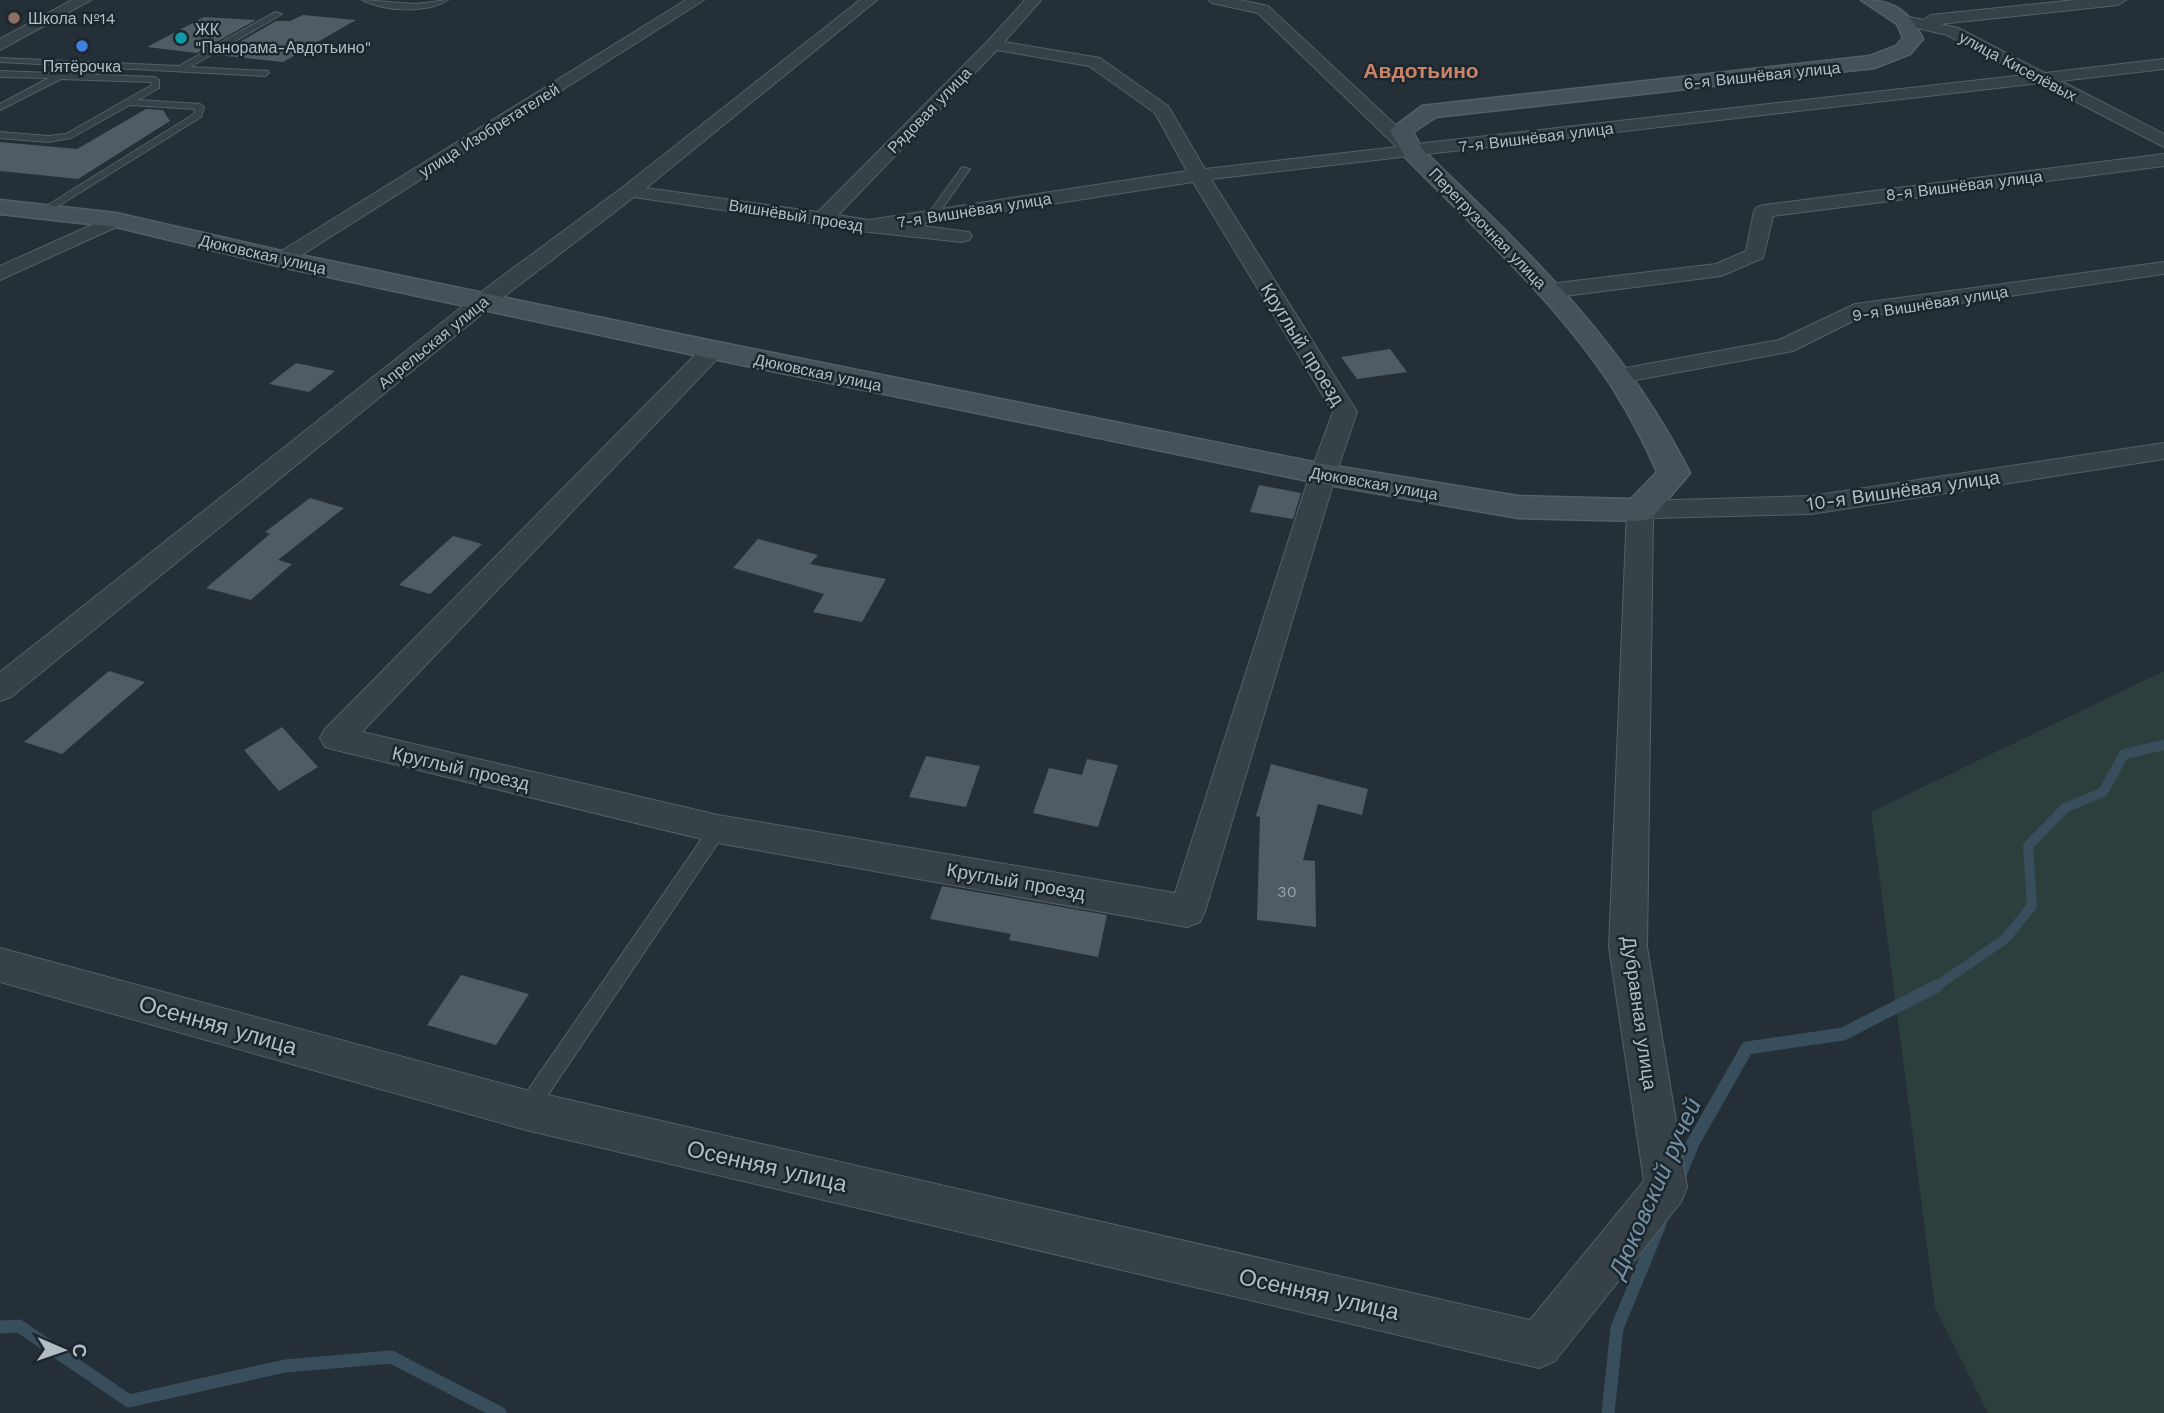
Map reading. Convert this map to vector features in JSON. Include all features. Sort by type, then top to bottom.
[{"type":"street","points":[[0,45],[83,0]]},
{"type":"street","name":"улица Изобретателей","points":[[282,259],[696,0]]},
{"type":"street","name":"Апрельская улица","points":[[0,690],[485,300],[630,191],[869,0]]},
{"type":"street","name":"Рядовая улица","points":[[822,219],[993,45],[1033,0]]},
{"type":"street","name":"Перегрузочная улица","points":[[1217,0],[1263,9],[1413,152],[1549,290],[1620,376],[1657,434],[1674,473],[1640,510]]},
{"type":"street","name":"улица Киселёвых","points":[[1870,0],[1905,21],[1952,31],[2036,77],[2164,141]]},
{"type":"street","points":[[1905,21],[1961,18],[2119,0]]},
{"type":"street","name":"6-я Вишнёвая улица","points":[[1413,152],[1401,130],[1430,111],[1874,62],[1903,50],[1913,39],[1905,21]]},
{"type":"street","name":"Круглый проезд","points":[[713,350],[336,738],[718,829],[1187,911],[1323,474],[1345,412],[1162,110],[1094,62],[993,45]]},
{"type":"street","name":"7-я Вишнёвая улица","points":[[869,226],[1199,175],[2164,64]]},
{"type":"street","name":"8-я Вишнёвая улица","points":[[1549,290],[1721,270],[1756,254],[1764,211],[2164,160]]},
{"type":"street","name":"Вишнёвый проезд","points":[[630,191],[869,226],[962,236]]},
{"type":"street","name":"Дюковская улица","points":[[0,206],[116,220],[282,259],[713,350],[1323,474],[1518,507],[1640,510]]},
{"type":"street","points":[[0,274],[116,220]]},
{"type":"street","name":"9-я Вишнёвая улица","points":[[1620,376],[1786,346],[1855,312],[2164,268]]},
{"type":"street","name":"10-я Вишнёвая улица","points":[[1640,510],[1811,505],[2164,451]]},
{"type":"street","name":"Дубравная улица","points":[[1539,1345],[1666,1187],[1628,947],[1640,510]]},
{"type":"street","name":"Осенняя улица","points":[[0,965],[526,1110],[1539,1345]]},
{"type":"lane","points":[[366,0],[432,7],[444,0]]},
{"type":"lane","points":[[178,70],[278,14]]},
{"type":"lane","points":[[0,60],[265,73]]},
{"type":"lane","points":[[0,74],[155,80],[156,86],[68,136],[48,139],[0,135]]},
{"type":"lane","points":[[0,107],[60,76]]},
{"type":"lane","points":[[44,212],[198,115],[200,107],[129,102]]},
{"type":"lane","points":[[931,217],[965,169]]},
{"type":"lane","points":[[526,1110],[718,829]]},
{"type":"green space","points":[[2164,671],[2164,1413],[1988,1413],[1935,1308],[1871,812]]},
{"type":"building","points":[[303,15],[356,20],[283,62],[217,55],[276,21],[290,21]]},
{"type":"building","points":[[204,17],[256,20],[197,53],[147,47]]},
{"type":"building","points":[[146,109],[163,110],[170,121],[78,179],[0,171],[0,142],[77,149]]},
{"type":"building","points":[[1390,349],[1407,372],[1357,379],[1341,357]]},
{"type":"building","points":[[296,363],[335,371],[309,392],[269,384]]},
{"type":"building","points":[[1259,485],[1301,493],[1293,519],[1250,512]]},
{"type":"building","points":[[310,498],[344,508],[278,560],[292,564],[251,600],[206,588],[270,534],[265,532]]},
{"type":"building","points":[[453,536],[482,544],[430,594],[399,585]]},
{"type":"building","points":[[758,539],[818,555],[810,564],[886,579],[862,622],[813,612],[824,594],[733,568]]},
{"type":"building","points":[[109,671],[145,682],[62,754],[24,742]]},
{"type":"building","points":[[282,727],[318,767],[279,791],[244,750]]},
{"type":"building","points":[[926,756],[980,766],[966,807],[909,797]]},
{"type":"building","points":[[1087,759],[1118,765],[1098,827],[1033,813],[1049,768],[1082,775]]},
{"type":"building","points":[[1271,764],[1368,789],[1362,815],[1318,804],[1303,860],[1315,861],[1316,927],[1257,920],[1260,817],[1256,816]]},
{"type":"building","points":[[942,886],[1107,915],[1098,957],[1009,940],[1011,934],[930,919]]},
{"type":"building","points":[[461,975],[529,994],[496,1045],[427,1025]]},
{"type":"waterway","name":"Дюковский ручей","points":[[1937,986],[2005,939],[2032,906],[2028,846],[2065,808],[2103,792],[2124,754],[2164,745]]},
{"type":"waterway","name":"Дюковский ручей","points":[[1679,1177],[1693,1143],[1747,1048],[1843,1034],[1937,986]]},
{"type":"waterway","name":"Дюковский ручей","points":[[1608,1413],[1617,1328],[1660,1224]]},
{"type":"waterway","name":"Дюковский ручей","points":[[0,1327],[19,1326],[129,1401],[285,1366],[391,1357],[500,1413]]},
{"type":"place","name":"Школа №14","points":[[14,18]]},
{"type":"place","name":"ЖК \"Панорама-Авдотьино\"","points":[[181,38]]},
{"type":"place","name":"Пятёрочка","points":[[82,46]]},
{"type":"district","name":"Авдотьино","points":[[1421,71]]}]
